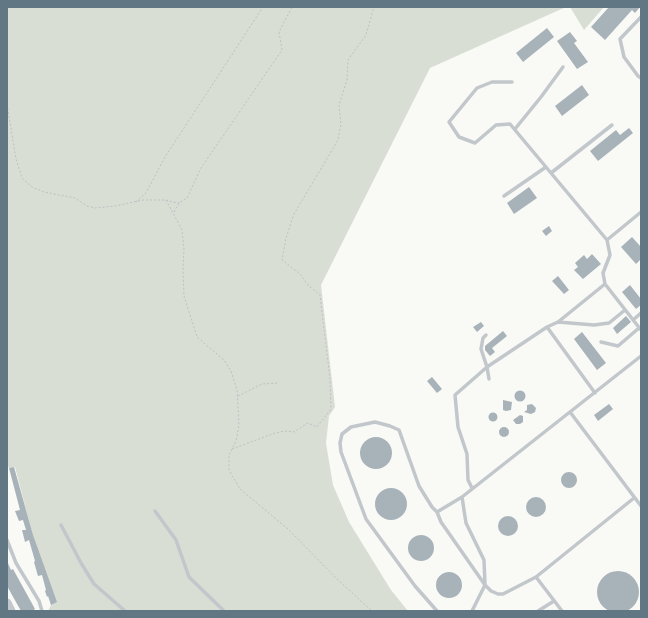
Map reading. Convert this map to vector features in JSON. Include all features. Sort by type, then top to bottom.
[{"type":"street","points":[[7,603],[11,611]]},
{"type":"lane","points":[[641,17],[620,39],[624,57],[641,78]]},
{"type":"lane","points":[[515,129],[563,67]]},
{"type":"lane","points":[[512,82],[492,82],[477,88],[449,122],[459,137],[475,143],[496,125],[510,124],[607,240],[610,256],[603,273],[605,284],[640,329],[618,346],[601,342]]},
{"type":"lane","points":[[551,173],[612,125]]},
{"type":"lane","points":[[504,196],[546,167]]},
{"type":"lane","points":[[607,240],[641,212]]},
{"type":"lane","points":[[472,488],[468,480],[467,454],[458,427],[454,395],[487,367],[546,327],[558,322],[605,284]]},
{"type":"lane","points":[[558,322],[594,325],[609,323],[625,310]]},
{"type":"lane","points":[[633,320],[641,313]]},
{"type":"lane","points":[[546,327],[594,393]]},
{"type":"lane","points":[[486,335],[483,338],[481,349],[487,367],[489,380]]},
{"type":"lane","points":[[437,512],[462,497],[641,356]]},
{"type":"lane","points":[[570,412],[641,506]]},
{"type":"lane","points":[[437,611],[416,586],[366,519],[341,452],[340,443],[342,434],[351,427],[375,422],[398,430],[419,486],[432,507],[437,512],[441,522],[484,585],[491,591],[498,594],[503,594],[536,577],[634,498]]},
{"type":"lane","points":[[462,497],[466,522],[484,560],[484,585],[472,611]]},
{"type":"lane","points":[[155,511],[176,540],[190,577],[224,611]]},
{"type":"lane","points":[[61,525],[80,563],[94,584],[125,611]]},
{"type":"lane","points":[[7,540],[16,563],[39,601],[42,611]]},
{"type":"lane","points":[[536,577],[562,611]]},
{"type":"lane","points":[[538,611],[554,601]]},
{"type":"path","points":[[135,203],[146,193],[165,157],[263,7]]},
{"type":"path","points":[[7,104],[16,159],[22,178],[32,187],[44,192],[75,198],[87,206],[95,208],[105,208],[135,203],[143,200],[166,200],[179,202],[187,198],[201,168],[282,50],[279,32],[292,7]]},
{"type":"path","points":[[232,449],[275,432],[294,432],[308,423],[317,427],[331,408],[330,379],[320,295],[308,285],[300,274],[282,260],[286,238],[294,214],[338,140],[342,124],[339,105],[347,80],[348,60],[366,35],[374,7]]},
{"type":"path","points":[[166,200],[174,212],[182,230],[184,249],[184,296],[190,318],[197,337],[224,360],[231,371],[237,396],[239,425],[236,441],[229,455],[229,470],[240,489],[288,529],[332,574],[372,611]]},
{"type":"path","points":[[174,212],[179,202]]},
{"type":"path","points":[[237,396],[262,384],[278,384]]},
{"type":"shaded area","points":[[7,7],[566,7],[430,68],[321,285],[335,407],[329,416],[326,443],[333,485],[349,522],[391,590],[408,611],[48,611],[51,605],[15,467],[9,468],[7,464]]},
{"type":"shaded area","points":[[570,7],[604,7],[584,30]]},
{"type":"building","points":[[609,7],[640,7],[635,13],[632,10],[605,40],[591,27]]},
{"type":"building","points":[[547,28],[554,37],[523,62],[516,53]]},
{"type":"building","points":[[570,32],[577,41],[574,43],[588,62],[577,69],[557,41]]},
{"type":"building","points":[[582,85],[589,95],[562,116],[555,106]]},
{"type":"building","points":[[629,128],[633,133],[598,161],[590,151],[616,130],[620,135]]},
{"type":"building","points":[[529,187],[537,198],[514,214],[507,203]]},
{"type":"building","points":[[549,226],[552,231],[546,236],[542,231]]},
{"type":"building","points":[[632,237],[641,247],[641,259],[636,264],[621,247]]},
{"type":"building","points":[[592,254],[601,264],[583,279],[574,270],[578,267],[575,263],[584,255],[587,259]]},
{"type":"building","points":[[558,276],[569,290],[564,294],[552,281]]},
{"type":"building","points":[[630,285],[641,299],[641,305],[636,309],[622,292]]},
{"type":"building","points":[[626,316],[631,322],[617,334],[613,328]]},
{"type":"building","points":[[481,322],[484,326],[477,332],[473,327]]},
{"type":"building","points":[[503,331],[507,336],[492,348],[495,352],[490,356],[485,350],[485,346]]},
{"type":"building","points":[[582,332],[606,363],[597,370],[574,339]]},
{"type":"building","points":[[432,377],[442,389],[437,393],[427,381]]},
{"type":"building","points":[[518,391],[522,391],[524,392],[524,400],[518,401],[515,398],[515,394]]},
{"type":"building","points":[[503,400],[512,402],[511,410],[503,410]]},
{"type":"building","points":[[532,404],[536,408],[535,412],[531,414],[524,412],[527,410],[527,405]]},
{"type":"building","points":[[609,404],[613,409],[598,421],[594,415]]},
{"type":"building","points":[[493,412],[498,417],[493,422],[488,417]]},
{"type":"building","points":[[520,415],[523,416],[523,422],[516,424],[513,420]]},
{"type":"building","points":[[502,427],[506,427],[508,428],[508,436],[502,437],[499,434],[499,430]]},
{"type":"building","points":[[373,437],[379,437],[389,444],[392,453],[391,459],[385,466],[379,469],[373,469],[363,462],[360,456],[360,450],[367,440]]},
{"type":"building","points":[[14,467],[33,535],[57,602],[51,605],[45,591],[42,575],[38,576],[29,540],[25,542],[22,530],[26,530],[23,520],[19,521],[15,511],[20,510],[9,468]]},
{"type":"building","points":[[566,472],[572,472],[577,477],[575,486],[572,488],[566,488],[561,483],[561,477]]},
{"type":"building","points":[[388,488],[394,488],[404,495],[407,504],[406,510],[400,517],[394,520],[388,520],[378,513],[375,507],[375,501],[382,491]]},
{"type":"building","points":[[536,497],[543,500],[546,507],[543,514],[536,517],[529,514],[526,507],[529,500]]},
{"type":"building","points":[[508,516],[515,519],[518,526],[515,533],[508,536],[501,533],[498,526],[501,519]]},
{"type":"building","points":[[421,535],[430,539],[434,548],[430,557],[421,561],[412,557],[408,548],[412,539]]},
{"type":"building","points":[[7,561],[35,609],[32,611],[21,611],[7,586]]},
{"type":"building","points":[[618,571],[633,577],[639,592],[633,607],[618,613],[603,607],[597,592],[603,577]]},
{"type":"building","points":[[449,572],[458,576],[462,585],[458,594],[449,598],[440,594],[436,585],[440,576]]}]
